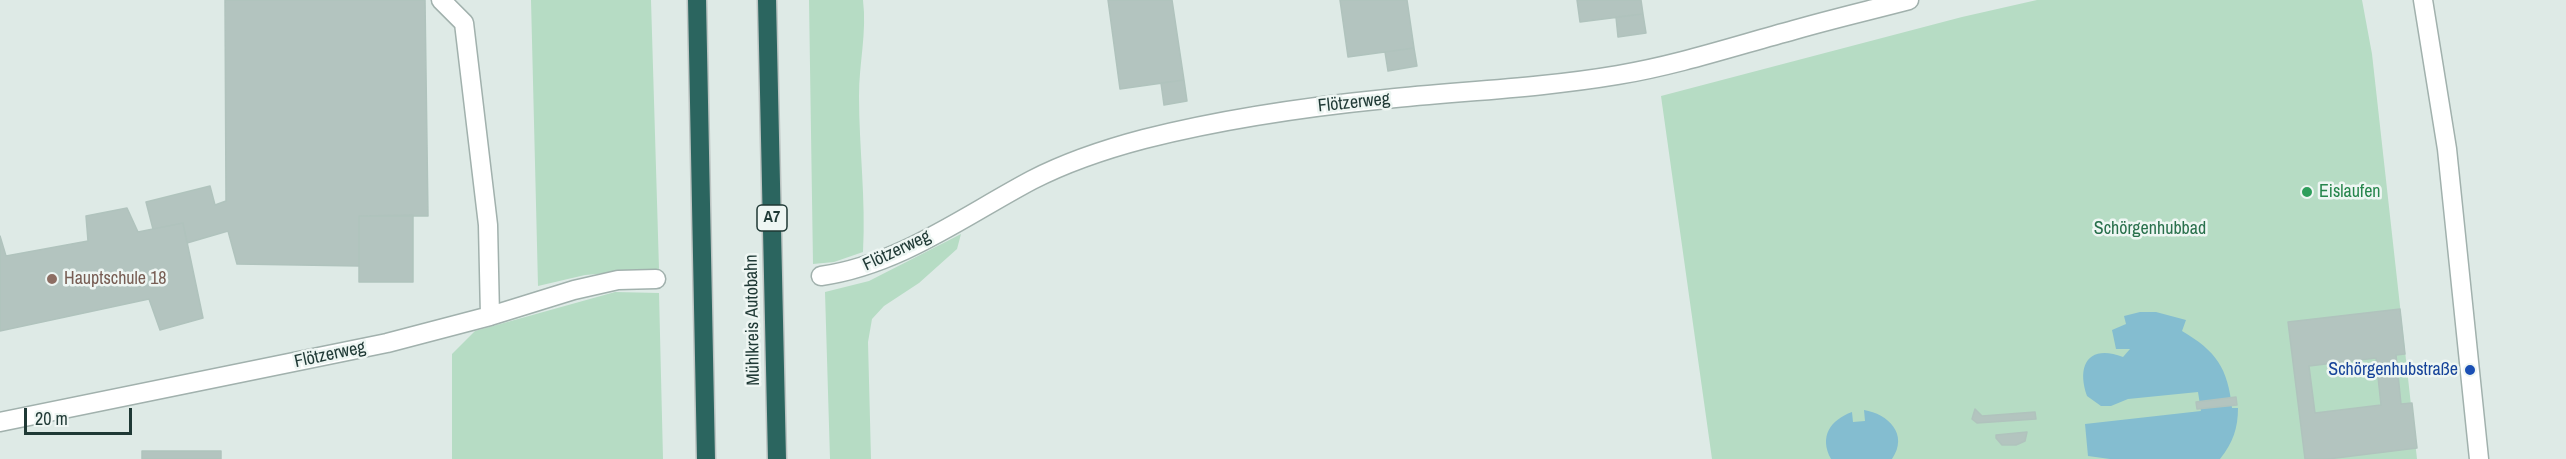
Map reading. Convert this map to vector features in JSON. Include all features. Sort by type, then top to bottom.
[{"type":"highway","points":[[697,0],[706,459]]},
{"type":"highway","name":"Mühlkreis Autobahn","points":[[767,0],[777,459]]},
{"type":"street","points":[[441,0],[464,22],[488,225],[490,316]]},
{"type":"street","name":"Flötzerweg","points":[[821,276],[851,272],[894,256],[1036,178],[1103,150],[1161,135],[1313,107],[1547,85],[1617,75],[1687,62],[1792,30],[1909,0]]},
{"type":"street","points":[[2423,0],[2447,149],[2479,459]]},
{"type":"street","name":"Flötzerweg","points":[[0,422],[387,343],[490,316],[574,290],[618,280],[656,279]]},
{"type":"green space","points":[[531,0],[651,0],[659,269],[585,275],[538,286]]},
{"type":"green space","points":[[809,0],[863,0],[864,12],[859,96],[864,213],[863,252],[834,262],[813,264]]},
{"type":"green space","name":"Schörgenhubbad","points":[[2037,0],[2362,0],[2372,54],[2417,459],[1712,459],[1661,96],[1962,17]]},
{"type":"green space","points":[[961,234],[957,249],[919,283],[884,306],[872,319],[868,342],[871,459],[830,459],[825,292],[869,281]]},
{"type":"green space","points":[[615,292],[659,293],[663,459],[452,459],[452,354],[475,331]]},
{"type":"water","points":[[2140,312],[2156,312],[2186,320],[2182,331],[2204,346],[2223,371],[2232,408],[2238,408],[2238,415],[2236,429],[2220,459],[2110,459],[2088,456],[2085,424],[2201,411],[2198,392],[2128,399],[2111,406],[2101,406],[2087,396],[2083,375],[2088,360],[2101,353],[2123,357],[2130,349],[2116,349],[2112,330],[2126,324],[2124,316]]},
{"type":"water","points":[[1864,410],[1873,412],[1888,421],[1897,434],[1897,450],[1892,459],[1831,459],[1826,444],[1829,430],[1844,415],[1852,412],[1853,422],[1865,421]]},
{"type":"building","points":[[225,0],[425,0],[428,216],[359,216],[359,266],[237,264],[228,231],[187,243],[183,223],[153,229],[146,202],[210,186],[215,205],[226,201]]},
{"type":"building","points":[[1108,0],[1172,0],[1184,80],[1120,89]]},
{"type":"building","points":[[1340,0],[1407,0],[1414,48],[1348,57]]},
{"type":"building","points":[[1577,0],[1641,0],[1643,14],[1580,22]]},
{"type":"building","points":[[1643,14],[1646,33],[1618,37],[1616,17]]},
{"type":"building","points":[[1414,48],[1417,66],[1388,71],[1385,52]]},
{"type":"building","points":[[1184,80],[1187,101],[1164,105],[1161,83]]},
{"type":"building","points":[[127,208],[138,232],[183,223],[203,318],[160,330],[149,299],[0,331],[0,236],[6,256],[88,241],[86,216]]},
{"type":"building","points":[[413,215],[413,282],[359,282],[359,216]]},
{"type":"building","points":[[2400,309],[2405,354],[2396,355],[2401,404],[2412,403],[2417,448],[2328,459],[2305,459],[2288,322]],"holes":[[[2376,358],[2381,405],[2315,413],[2309,366]]]},
{"type":"building","points":[[2236,397],[2237,405],[2197,409],[2196,402]]},
{"type":"building","points":[[1975,409],[1982,416],[2035,412],[2036,419],[1977,423],[1972,419]]},
{"type":"building","points":[[2027,432],[2025,441],[2016,445],[2002,445],[1996,438],[1996,435]]},
{"type":"building","points":[[142,451],[221,451],[221,459],[142,459]]},
{"type":"place","name":"Eislaufen","points":[[2307,192]]},
{"type":"place","name":"Hauptschule 18","points":[[52,279]]},
{"type":"place","name":"Schörgenhubstraße","points":[[2470,370]]}]
